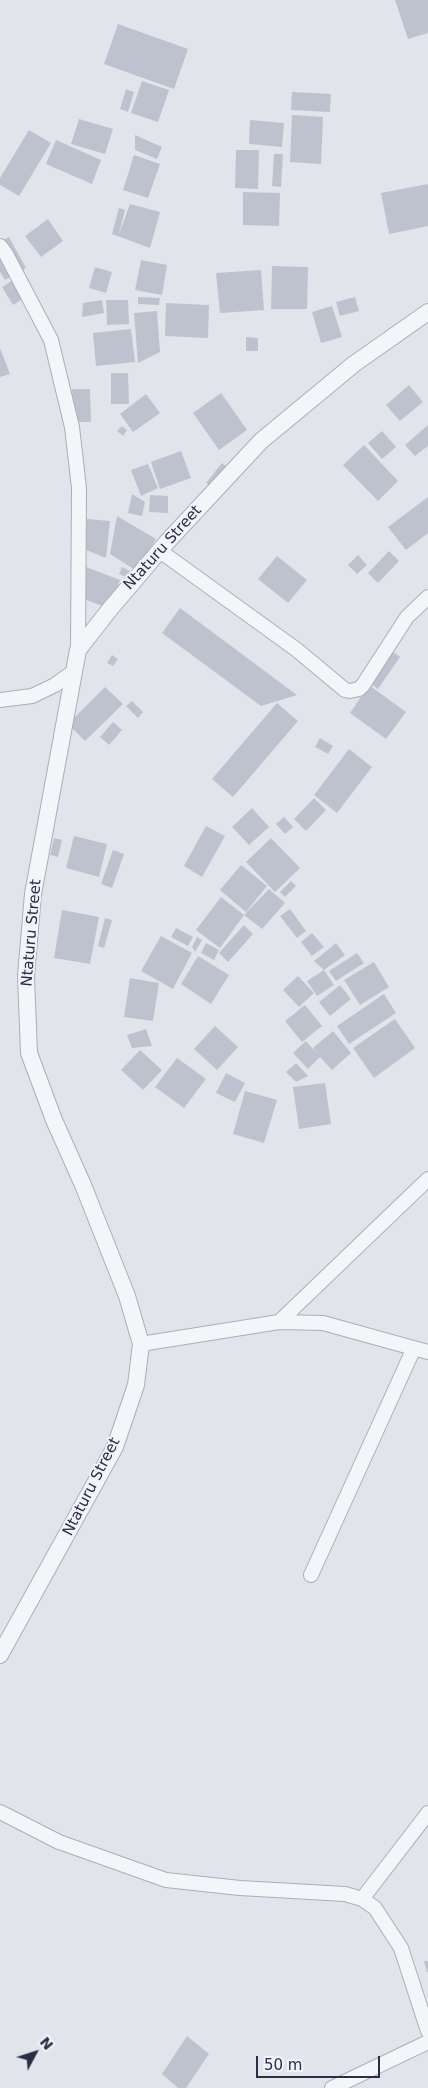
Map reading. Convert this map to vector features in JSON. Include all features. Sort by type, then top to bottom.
[{"type":"street","points":[[2,251],[51,340],[72,427],[79,488],[78,650]]},
{"type":"street","name":"Ntaturu Street","points":[[0,1655],[115,1447],[136,1385],[141,1344],[128,1296],[28,1053],[26,976],[33,894],[78,650],[110,609],[160,551],[262,441],[354,364],[428,312]]},
{"type":"street","points":[[160,551],[298,650],[345,690],[350,691],[363,686],[407,617],[428,596]]},
{"type":"street","points":[[0,700],[32,696],[55,685],[73,672]]},
{"type":"street","points":[[279,1322],[428,1179]]},
{"type":"street","points":[[141,1344],[279,1322],[323,1323],[428,1352]]},
{"type":"street","points":[[311,1575],[414,1348]]},
{"type":"street","points":[[0,1812],[60,1842],[166,1880],[240,1888],[345,1894],[362,1899],[375,1908],[401,1948],[428,2031]]},
{"type":"street","points":[[362,1899],[428,1813]]},
{"type":"street","points":[[332,2088],[428,2042]]},
{"type":"building","points":[[395,0],[428,0],[428,33],[408,39]]},
{"type":"building","points":[[118,24],[188,49],[174,89],[104,64]]},
{"type":"building","points":[[142,81],[169,90],[158,122],[131,113]]},
{"type":"building","points":[[126,89],[134,92],[128,112],[120,109]]},
{"type":"building","points":[[292,92],[331,94],[330,112],[291,110]]},
{"type":"building","points":[[292,115],[323,117],[321,164],[290,162]]},
{"type":"building","points":[[79,119],[113,129],[105,154],[71,144]]},
{"type":"building","points":[[250,120],[284,123],[282,147],[249,144]]},
{"type":"building","points":[[29,130],[51,143],[19,196],[0,185],[0,178]]},
{"type":"building","points":[[135,135],[162,147],[157,159],[135,150]]},
{"type":"building","points":[[56,140],[101,160],[92,184],[46,164]]},
{"type":"building","points":[[236,150],[259,150],[258,189],[235,188]]},
{"type":"building","points":[[274,154],[283,154],[281,187],[272,186]]},
{"type":"building","points":[[134,155],[160,164],[148,198],[123,190]]},
{"type":"building","points":[[428,184],[428,226],[389,234],[381,193]]},
{"type":"building","points":[[243,192],[280,193],[279,226],[243,225]]},
{"type":"building","points":[[130,204],[160,212],[150,248],[112,234],[119,208],[125,210],[119,234]]},
{"type":"building","points":[[48,219],[63,241],[41,257],[25,236]]},
{"type":"building","points":[[9,237],[26,268],[5,280],[0,272],[0,242]]},
{"type":"building","points":[[141,260],[167,265],[162,295],[135,290]]},
{"type":"building","points":[[272,266],[308,267],[307,309],[271,309]]},
{"type":"building","points":[[95,267],[112,272],[106,293],[89,288]]},
{"type":"building","points":[[261,270],[264,310],[220,313],[216,273]]},
{"type":"building","points":[[13,280],[24,298],[13,305],[2,287]]},
{"type":"building","points":[[138,297],[160,298],[159,305],[138,304]]},
{"type":"building","points":[[355,297],[359,311],[340,316],[336,302]]},
{"type":"building","points":[[102,300],[104,313],[82,317],[83,303]]},
{"type":"building","points":[[106,300],[128,300],[129,324],[107,325]]},
{"type":"building","points":[[166,303],[209,305],[208,338],[165,336]]},
{"type":"building","points":[[332,306],[342,337],[321,343],[312,312]]},
{"type":"building","points":[[157,311],[160,352],[138,363],[134,313]]},
{"type":"building","points":[[131,329],[135,362],[96,366],[93,333]]},
{"type":"building","points":[[246,337],[258,338],[258,351],[246,351]]},
{"type":"building","points":[[0,348],[10,374],[0,377]]},
{"type":"building","points":[[111,373],[128,373],[129,404],[111,404]]},
{"type":"building","points":[[409,385],[423,402],[400,421],[386,405]]},
{"type":"building","points":[[72,389],[90,389],[91,422],[74,422]]},
{"type":"building","points":[[221,393],[247,430],[219,450],[193,413]]},
{"type":"building","points":[[146,394],[160,413],[133,432],[120,414]]},
{"type":"building","points":[[428,425],[428,446],[415,456],[405,445]]},
{"type":"building","points":[[122,426],[127,430],[123,436],[117,431]]},
{"type":"building","points":[[382,431],[396,447],[382,459],[368,443]]},
{"type":"building","points":[[364,445],[398,481],[378,501],[343,465]]},
{"type":"building","points":[[181,451],[191,478],[160,489],[151,462]]},
{"type":"building","points":[[222,463],[228,468],[213,488],[206,483]]},
{"type":"building","points":[[148,464],[158,488],[141,496],[131,470]]},
{"type":"building","points":[[132,494],[145,502],[142,516],[128,513]]},
{"type":"building","points":[[150,495],[168,496],[168,513],[149,512]]},
{"type":"building","points":[[428,497],[428,533],[406,550],[388,527]]},
{"type":"building","points":[[117,516],[156,539],[137,571],[110,554]]},
{"type":"building","points":[[87,519],[110,521],[106,558],[84,549]]},
{"type":"building","points":[[389,551],[399,561],[378,583],[368,573]]},
{"type":"building","points":[[358,555],[367,565],[357,574],[348,565]]},
{"type":"building","points":[[277,556],[307,580],[288,603],[258,579]]},
{"type":"building","points":[[86,567],[120,580],[110,609],[84,599]]},
{"type":"building","points":[[122,567],[134,573],[131,579],[119,574]]},
{"type":"building","points":[[180,608],[297,695],[261,706],[162,633]]},
{"type":"building","points":[[392,651],[400,657],[378,689],[370,683]]},
{"type":"building","points":[[112,655],[118,659],[113,666],[107,663]]},
{"type":"building","points":[[369,685],[406,712],[386,739],[350,713]]},
{"type":"building","points":[[105,687],[123,704],[85,741],[68,724]]},
{"type":"building","points":[[132,701],[143,712],[138,718],[126,706]]},
{"type":"building","points":[[277,703],[298,721],[233,797],[212,779]]},
{"type":"building","points":[[113,722],[122,730],[109,745],[100,737]]},
{"type":"building","points":[[320,738],[333,746],[328,754],[315,747]]},
{"type":"building","points":[[349,749],[372,767],[337,813],[314,795]]},
{"type":"building","points":[[314,798],[326,810],[306,831],[294,819]]},
{"type":"building","points":[[252,808],[269,827],[249,845],[232,827]]},
{"type":"building","points":[[284,817],[293,827],[285,834],[276,824]]},
{"type":"building","points":[[206,826],[225,836],[202,877],[184,866]]},
{"type":"building","points":[[74,836],[107,844],[99,877],[66,868]]},
{"type":"building","points":[[54,838],[62,840],[58,857],[50,855]]},
{"type":"building","points":[[271,838],[300,868],[275,892],[246,862]]},
{"type":"building","points":[[113,850],[124,854],[112,888],[101,884]]},
{"type":"building","points":[[241,865],[267,886],[246,912],[220,890]]},
{"type":"building","points":[[291,881],[296,886],[285,897],[280,892]]},
{"type":"building","points":[[269,889],[285,903],[262,929],[244,915]]},
{"type":"building","points":[[221,897],[244,915],[220,948],[196,930]]},
{"type":"building","points":[[290,909],[306,931],[297,938],[280,916]]},
{"type":"building","points":[[62,910],[99,917],[90,964],[54,958]]},
{"type":"building","points":[[105,918],[112,920],[104,948],[98,946]]},
{"type":"building","points":[[244,925],[253,934],[228,962],[219,953]]},
{"type":"building","points":[[176,928],[193,937],[188,946],[171,937]]},
{"type":"building","points":[[312,933],[324,947],[312,956],[301,942]]},
{"type":"building","points":[[161,936],[192,953],[173,989],[141,971]]},
{"type":"building","points":[[197,937],[202,940],[195,952],[192,947]]},
{"type":"building","points":[[206,943],[219,950],[214,960],[201,953]]},
{"type":"building","points":[[336,943],[345,955],[324,970],[314,961]]},
{"type":"building","points":[[357,953],[364,963],[336,981],[329,971]]},
{"type":"building","points":[[198,956],[229,975],[211,1004],[181,984]]},
{"type":"building","points":[[374,962],[389,987],[360,1005],[344,980]]},
{"type":"building","points":[[324,970],[334,985],[317,996],[307,981]]},
{"type":"building","points":[[298,976],[314,993],[299,1007],[283,990]]},
{"type":"building","points":[[130,978],[159,983],[153,1021],[124,1017]]},
{"type":"building","points":[[340,985],[351,999],[330,1016],[319,1002]]},
{"type":"building","points":[[384,994],[396,1013],[349,1044],[337,1026]]},
{"type":"building","points":[[305,1005],[322,1026],[302,1042],[285,1021]]},
{"type":"building","points":[[395,1019],[415,1048],[374,1078],[353,1048]]},
{"type":"building","points":[[215,1026],[238,1047],[217,1070],[194,1049]]},
{"type":"building","points":[[146,1029],[152,1046],[132,1048],[127,1035]]},
{"type":"building","points":[[333,1031],[351,1053],[332,1070],[320,1057],[308,1069],[293,1053],[306,1041],[319,1056],[313,1048]]},
{"type":"building","points":[[140,1050],[162,1070],[143,1090],[121,1070]]},
{"type":"building","points":[[177,1058],[206,1079],[184,1108],[155,1087]]},
{"type":"building","points":[[296,1063],[308,1076],[296,1082],[286,1072]]},
{"type":"building","points":[[226,1073],[245,1083],[235,1102],[216,1093]]},
{"type":"building","points":[[325,1083],[331,1124],[299,1129],[293,1087]]},
{"type":"building","points":[[245,1091],[277,1100],[264,1143],[233,1134]]},
{"type":"building","points":[[424,1961],[428,1961],[428,1972],[427,1972]]},
{"type":"building","points":[[187,2036],[209,2054],[186,2088],[178,2088],[162,2074]]}]
